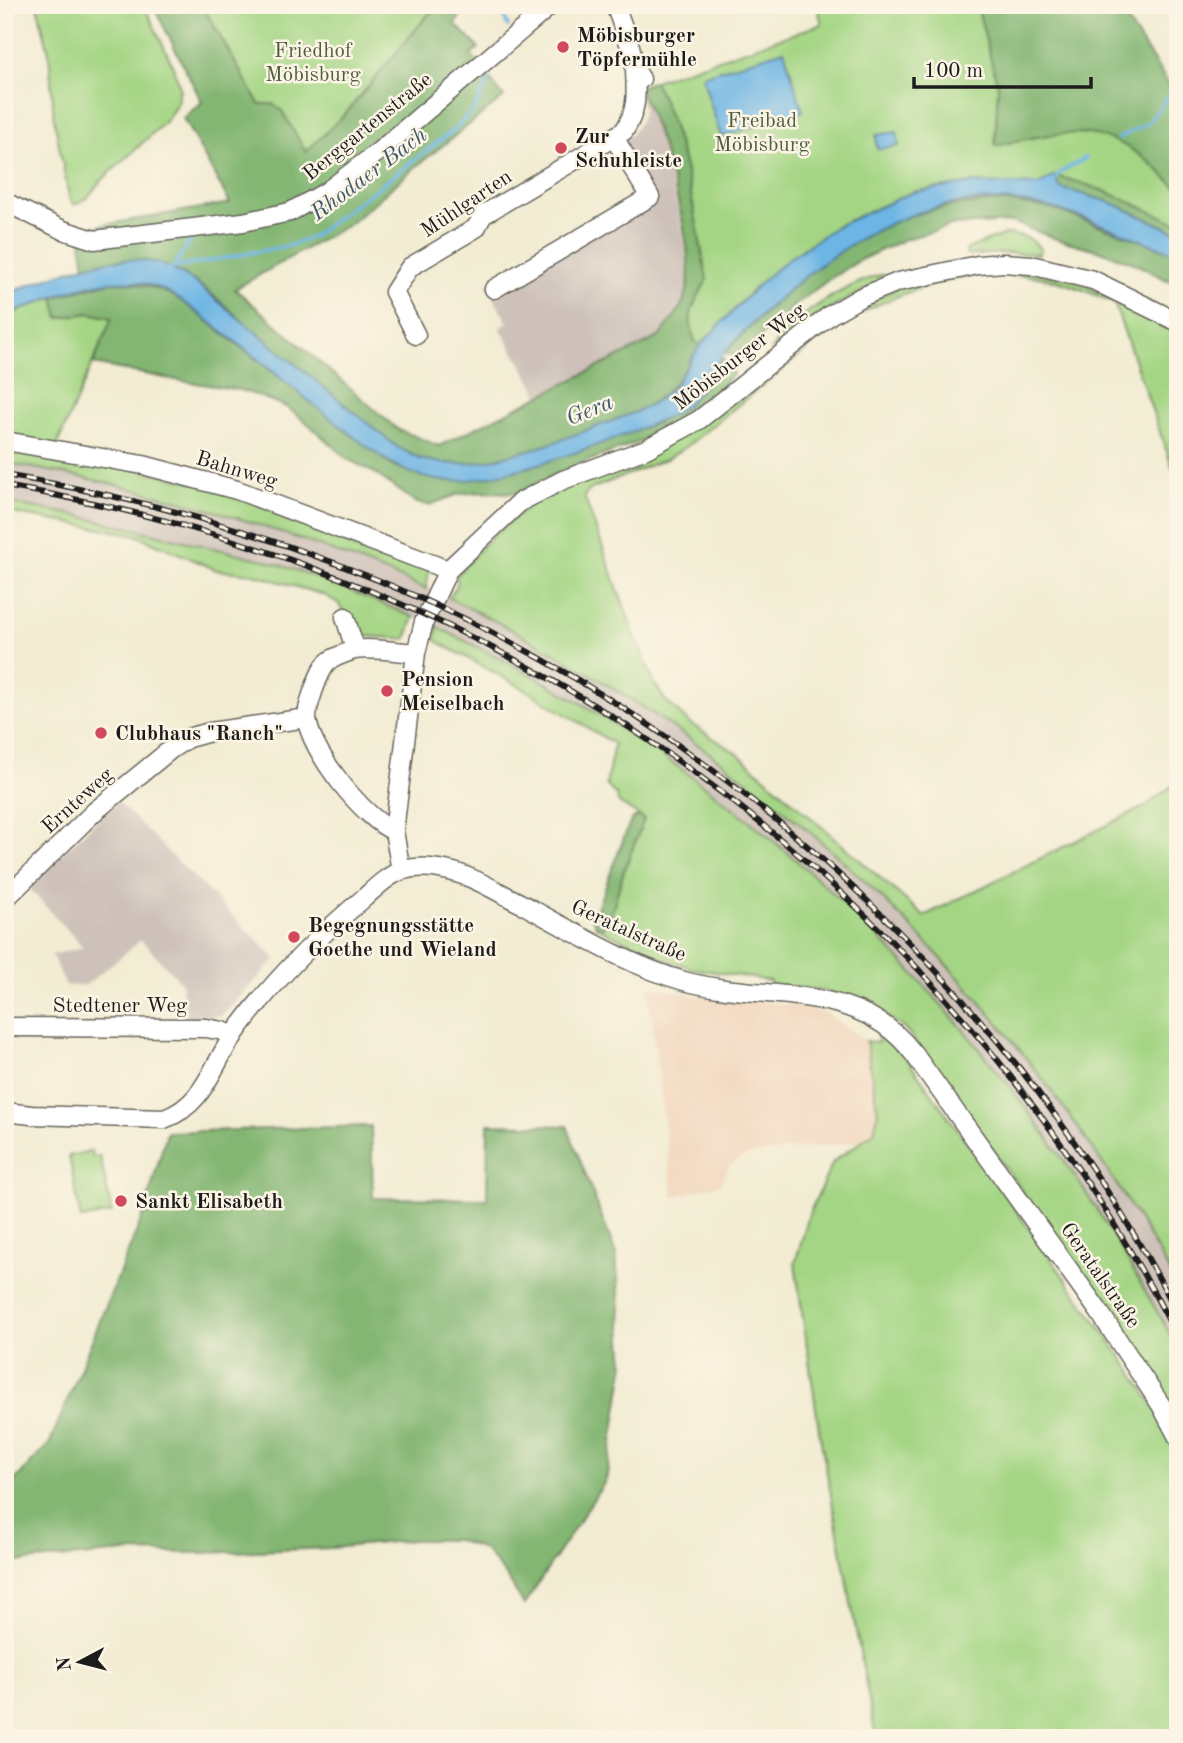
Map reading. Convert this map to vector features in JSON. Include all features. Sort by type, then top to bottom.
[{"type":"street","name":"Berggartenstraße","points":[[5,202],[63,230],[94,240],[243,222],[290,212],[326,192],[347,176],[551,5]]},
{"type":"street","name":"Mühlgarten","points":[[415,335],[394,292],[410,267],[476,228],[483,215],[615,139],[633,117],[638,74],[615,5]]},
{"type":"street","points":[[494,289],[650,197],[615,139]]},
{"type":"street","name":"Möbisburger Weg","points":[[401,871],[394,831],[416,653],[424,622],[448,570],[520,502],[563,480],[646,449],[699,419],[830,315],[861,297],[898,282],[978,265],[1031,265],[1093,280],[1178,322]]},
{"type":"street","name":"Bahnweg","points":[[5,441],[143,465],[237,490],[448,570]]},
{"type":"street","points":[[345,617],[355,649]]},
{"type":"street","points":[[394,831],[384,827],[352,797],[313,739],[307,718],[311,698],[328,662],[355,649],[416,653]]},
{"type":"street","name":"Ernteweg","points":[[5,900],[94,811],[188,738],[210,732],[307,718]]},
{"type":"street","name":"Geratalstraße","points":[[401,871],[423,867],[463,874],[601,946],[669,976],[699,985],[841,1004],[864,1012],[883,1023],[914,1054],[1098,1310],[1148,1385],[1178,1437]]},
{"type":"street","points":[[5,1111],[32,1115],[164,1119],[188,1107],[205,1086],[233,1037],[275,984],[351,909],[401,871]]},
{"type":"street","name":"Stedtener Weg","points":[[5,1027],[206,1028],[223,1031],[233,1037]]},
{"type":"shaded area","points":[[638,87],[660,136],[679,215],[690,274],[686,295],[659,337],[540,396],[500,328],[508,323],[486,285],[639,191],[613,146],[632,134],[640,122],[643,109]]},
{"type":"shaded area","points":[[5,463],[170,497],[277,529],[355,558],[449,598],[555,652],[700,745],[748,781],[879,893],[934,949],[1027,1057],[1116,1181],[1178,1286],[1178,1352],[1090,1198],[959,1024],[857,916],[793,857],[729,805],[610,722],[539,679],[437,627],[316,577],[268,561],[75,515],[5,502]]},
{"type":"shaded area","points":[[117,801],[276,959],[221,1016],[188,1021],[181,982],[141,940],[86,985],[66,986],[52,955],[83,947],[28,887]]},
{"type":"shaded area","points":[[648,986],[693,995],[790,1005],[826,1013],[866,1041],[878,1113],[874,1132],[861,1141],[748,1155],[730,1165],[720,1184],[673,1197]]},
{"type":"green space","points":[[37,5],[144,5],[174,68],[180,88],[177,104],[165,122],[101,181],[87,198],[74,205],[69,197],[54,119],[49,53]]},
{"type":"green space","points":[[153,5],[202,5],[259,104],[273,104],[282,111],[306,152],[347,112],[433,9],[432,5],[467,5],[455,24],[479,48],[471,55],[504,97],[413,169],[351,223],[235,289],[397,429],[439,446],[659,337],[679,309],[687,291],[689,272],[682,218],[666,158],[638,87],[654,81],[674,129],[681,154],[707,280],[694,303],[691,317],[695,342],[701,344],[681,375],[659,398],[636,412],[541,448],[492,461],[429,461],[406,452],[385,439],[211,293],[185,276],[158,264],[139,261],[85,267],[79,229],[230,203],[183,118],[202,102]]},
{"type":"green space","name":"Friedhof Möbisburg","points":[[202,5],[432,5],[433,9],[347,112],[306,153],[282,111],[259,104]]},
{"type":"green space","name":"Freibad Möbisburg","points":[[817,5],[977,5],[998,87],[995,146],[1063,133],[1080,132],[1113,138],[1142,156],[1178,189],[1178,224],[1103,190],[973,183],[913,192],[837,226],[789,259],[740,303],[714,333],[701,344],[696,344],[691,326],[692,311],[707,280],[681,154],[674,129],[654,81],[822,24]]},
{"type":"green space","points":[[977,5],[1117,5],[1178,98],[1178,189],[1134,151],[1094,135],[1051,135],[995,146],[998,87]]},
{"type":"green space","points":[[1054,176],[1102,190],[1148,210],[1178,224],[1178,233],[1110,202],[1060,188]]},
{"type":"green space","points":[[999,201],[1050,208],[1178,254],[1178,281],[1167,280],[1134,263],[1056,239],[1013,222],[954,225],[903,240],[862,259],[828,280],[759,338],[745,360],[725,353],[796,283],[857,239],[893,222],[923,212]]},
{"type":"green space","points":[[1005,234],[1029,239],[1040,249],[1039,254],[966,254],[967,249]]},
{"type":"green space","points":[[1004,269],[1072,279],[1178,328],[1178,483],[1114,303],[1048,279],[992,275],[935,284],[881,303],[855,316],[831,330],[686,447],[666,459],[591,489],[584,496],[636,639],[654,683],[666,701],[691,724],[737,753],[924,916],[1146,806],[1178,781],[1178,1286],[1110,1174],[1036,1070],[955,974],[868,884],[774,802],[673,727],[565,659],[449,598],[457,585],[457,575],[483,545],[540,496],[616,467],[833,320],[900,287]]},
{"type":"green space","points":[[884,275],[883,280],[815,317],[771,350],[791,326],[819,304],[851,286]]},
{"type":"green space","points":[[111,282],[146,286],[178,298],[393,466],[437,480],[611,439],[656,423],[687,405],[711,376],[721,358],[733,364],[733,375],[693,413],[649,438],[559,472],[517,493],[459,494],[429,505],[417,503],[373,472],[347,459],[286,407],[240,390],[93,364],[112,318],[89,313],[59,318],[54,297]]},
{"type":"green space","points":[[54,297],[59,318],[89,313],[112,318],[55,450],[236,492],[430,565],[426,589],[322,547],[220,512],[115,485],[5,463],[5,316]]},
{"type":"green space","points":[[5,502],[75,515],[268,561],[316,577],[414,617],[406,639],[364,636],[355,631],[338,603],[324,595],[253,574],[217,570],[136,535],[5,512]]},
{"type":"green space","points":[[437,627],[537,678],[617,726],[694,778],[768,836],[838,898],[904,963],[966,1033],[1024,1105],[1098,1211],[1175,1346],[1179,1366],[1178,1419],[1143,1360],[908,1032],[875,1009],[843,996],[770,985],[770,981],[691,968],[662,958],[596,927],[603,927],[644,819],[619,803],[616,795],[606,785],[614,744],[521,687],[436,641]]},
{"type":"green space","points":[[638,816],[644,819],[623,873],[610,919],[603,927],[596,927],[593,919],[627,830],[631,821]]},
{"type":"green space","points":[[879,1028],[896,1044],[1131,1370],[1178,1450],[1178,1738],[876,1738],[820,1436],[795,1263],[810,1212],[833,1162],[874,1132],[878,1113],[866,1041],[878,1043]]},
{"type":"green space","points":[[488,1124],[567,1126],[616,1254],[624,1368],[606,1480],[524,1605],[507,1577],[484,1549],[457,1540],[413,1540],[331,1548],[201,1553],[123,1552],[5,1563],[5,1491],[50,1443],[144,1213],[167,1132],[371,1126],[373,1198],[487,1199]]},
{"type":"green space","points":[[91,1151],[93,1157],[100,1156],[112,1213],[81,1219],[69,1156]]},
{"type":"water","points":[[784,50],[803,111],[721,137],[702,76]]},
{"type":"water","points":[[897,132],[899,146],[877,149],[876,135]]},
{"type":"water","points":[[1054,176],[1060,188],[1110,202],[1178,233],[1178,254],[1048,207],[1006,201],[966,202],[927,210],[890,224],[854,243],[788,291],[732,344],[699,391],[675,414],[556,459],[488,477],[459,481],[436,480],[410,473],[376,453],[191,307],[153,286],[127,282],[97,284],[5,316],[5,294],[61,273],[119,260],[158,263],[192,280],[397,447],[420,459],[441,463],[487,461],[547,445],[636,412],[655,402],[673,387],[701,344],[761,282],[788,259],[837,226],[913,192],[973,183],[1039,185]]},
{"type":"waterway","name":"Rhodaer Bach","points":[[499,5],[508,26]]},
{"type":"waterway","points":[[1119,138],[1148,123],[1171,93],[1178,74]]},
{"type":"waterway","name":"Rhodaer Bach","points":[[168,269],[292,245],[312,237],[454,130],[475,108],[489,78]]},
{"type":"waterway","points":[[1054,180],[1061,172],[1086,158]]},
{"type":"waterway","points":[[173,268],[192,238]]},
{"type":"railway","points":[[5,475],[165,509],[269,540],[372,577],[539,658],[652,727],[759,806],[859,893],[952,989],[1037,1091],[1113,1200],[1178,1314]]},
{"type":"railway","points":[[5,486],[191,528],[369,590],[537,672],[693,772],[837,889],[967,1023],[1081,1173],[1178,1338]]},
{"type":"place","name":"Möbisburger Töpfermühle","points":[[563,47]]},
{"type":"place","name":"Zur Schuhleiste","points":[[561,148]]},
{"type":"place","name":"Pension Meiselbach","points":[[387,691]]},
{"type":"place","name":"Clubhaus \"Ranch\"","points":[[101,733]]},
{"type":"place","name":"Begegnungsstätte Goethe und Wieland","points":[[294,937]]},
{"type":"place","name":"Sankt Elisabeth","points":[[121,1201]]},
{"type":"water label","name":"Gera","points":[[589,409]]}]
